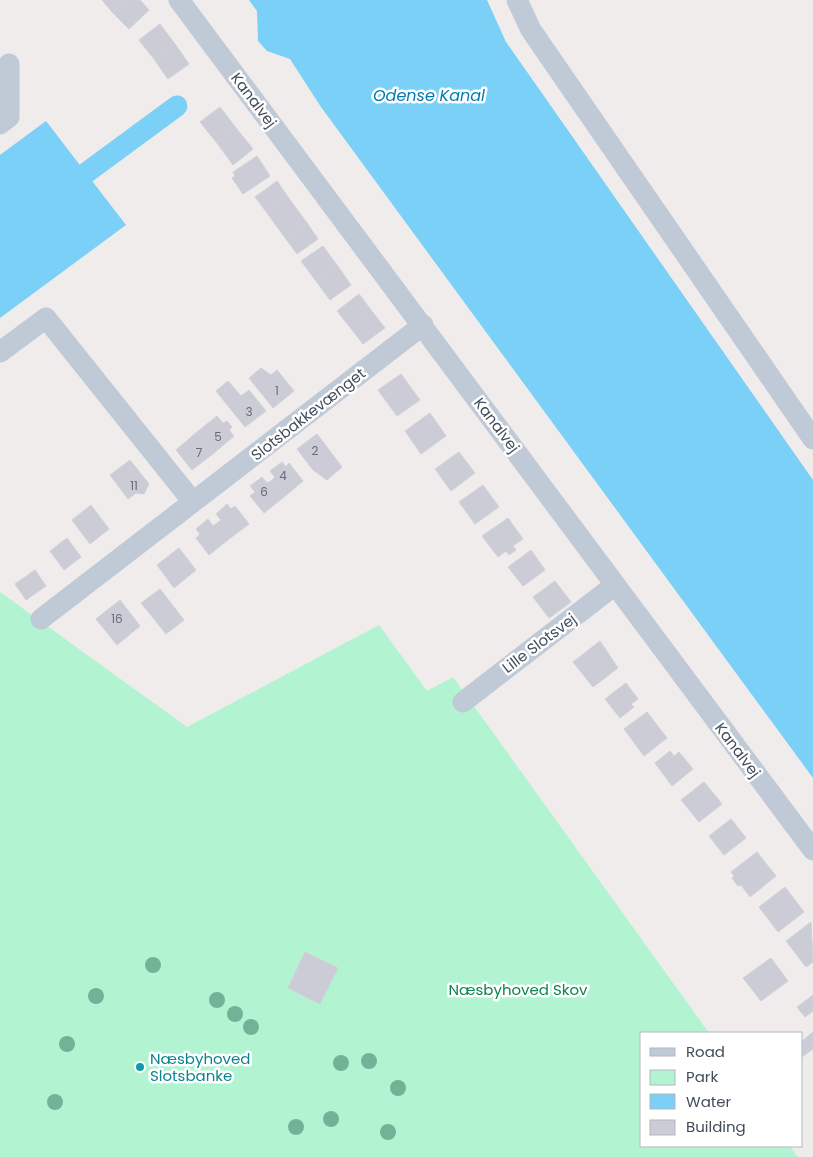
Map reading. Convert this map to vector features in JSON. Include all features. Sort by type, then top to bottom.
[{"type":"street","name":"Kanalvej","points":[[179,0],[813,850]]},
{"type":"street","points":[[517,0],[531,30],[813,439]]},
{"type":"street","points":[[0,124],[10,117],[9,64]]},
{"type":"street","points":[[0,352],[46,318],[193,502]]},
{"type":"street","name":"Slotsbakkevænget","points":[[41,619],[423,325]]},
{"type":"street","name":"Lille Slotsvej","points":[[463,702],[615,585]]},
{"type":"green space","name":"Næsbyhoved Skov","points":[[0,592],[187,727],[379,625],[427,691],[453,677],[708,1032],[640,1032],[640,1147],[791,1147],[798,1157],[0,1157]]},
{"type":"water","name":"Odense Kanal","points":[[249,0],[487,0],[506,42],[813,480],[813,778],[321,107],[290,59],[267,51],[258,41],[257,11]]},
{"type":"water","points":[[46,121],[126,225],[0,318],[0,155]]},
{"type":"building","points":[[102,0],[126,0],[113,13]]},
{"type":"building","points":[[126,0],[140,0],[149,10],[129,29],[113,13]]},
{"type":"building","points":[[160,24],[175,44],[154,59],[139,40]]},
{"type":"building","points":[[175,44],[189,64],[168,79],[154,59]]},
{"type":"building","points":[[220,107],[236,128],[217,143],[200,122]]},
{"type":"building","points":[[236,128],[253,149],[233,165],[217,143]]},
{"type":"building","points":[[257,156],[270,176],[243,194],[232,178],[235,176],[233,172]]},
{"type":"building","points":[[277,181],[288,197],[267,213],[255,197]]},
{"type":"building","points":[[288,197],[307,223],[286,239],[267,213]]},
{"type":"building","points":[[307,223],[318,239],[297,254],[286,239]]},
{"type":"building","points":[[323,246],[337,265],[316,281],[301,261]]},
{"type":"building","points":[[337,265],[351,285],[330,300],[316,281]]},
{"type":"building","points":[[359,294],[371,310],[349,326],[337,311]]},
{"type":"building","points":[[371,310],[385,328],[363,344],[349,326]]},
{"type":"building","points":[[261,368],[271,375],[277,370],[294,391],[273,408],[249,378]]},
{"type":"building","points":[[401,374],[420,400],[397,416],[378,390]]},
{"type":"building","points":[[228,381],[241,396],[249,390],[266,411],[245,427],[216,391]]},
{"type":"building","points":[[430,413],[446,436],[421,454],[405,431]]},
{"type":"building","points":[[217,416],[223,423],[227,421],[232,427],[229,430],[234,436],[214,453],[197,432]]},
{"type":"building","points":[[197,432],[214,453],[192,470],[176,450]]},
{"type":"building","points":[[317,434],[342,467],[327,480],[313,470],[297,449]]},
{"type":"building","points":[[459,452],[475,473],[451,491],[435,469]]},
{"type":"building","points":[[130,460],[149,484],[144,494],[136,493],[128,499],[110,475]]},
{"type":"building","points":[[282,462],[286,467],[289,463],[303,481],[284,497],[271,481],[275,477],[270,471]]},
{"type":"building","points":[[262,477],[267,483],[271,481],[284,497],[264,513],[250,496],[255,492],[250,486]]},
{"type":"building","points":[[483,485],[499,507],[475,524],[459,502]]},
{"type":"building","points":[[227,504],[231,509],[235,506],[249,524],[229,539],[217,523],[221,520],[216,514]]},
{"type":"building","points":[[91,505],[109,529],[90,544],[72,520]]},
{"type":"building","points":[[508,518],[523,539],[513,546],[516,550],[509,555],[506,551],[498,557],[482,536]]},
{"type":"building","points":[[208,519],[213,526],[217,523],[229,539],[209,555],[196,538],[200,534],[196,529]]},
{"type":"building","points":[[67,538],[81,557],[64,570],[50,551]]},
{"type":"building","points":[[179,548],[196,570],[174,588],[157,565]]},
{"type":"building","points":[[531,550],[545,570],[523,586],[508,567]]},
{"type":"building","points":[[35,570],[46,586],[26,600],[15,584]]},
{"type":"building","points":[[555,581],[571,602],[549,618],[533,597]]},
{"type":"building","points":[[160,589],[184,620],[166,634],[141,603]]},
{"type":"building","points":[[120,600],[140,626],[117,645],[96,619]]},
{"type":"building","points":[[600,641],[618,668],[593,687],[573,662]]},
{"type":"building","points":[[626,683],[638,699],[631,704],[634,707],[620,718],[605,699]]},
{"type":"building","points":[[647,712],[667,738],[644,756],[624,729]]},
{"type":"building","points":[[670,751],[674,756],[679,752],[693,769],[672,786],[655,763]]},
{"type":"building","points":[[704,782],[722,804],[699,822],[681,800]]},
{"type":"building","points":[[731,819],[746,838],[724,855],[709,836]]},
{"type":"building","points":[[757,852],[776,876],[750,897],[741,885],[738,886],[732,878],[734,876],[731,872]]},
{"type":"building","points":[[785,887],[804,912],[778,932],[759,907]]},
{"type":"building","points":[[811,922],[813,962],[806,967],[786,941]]},
{"type":"building","points":[[305,952],[338,968],[320,1004],[288,988]]},
{"type":"building","points":[[771,958],[788,981],[761,1001],[743,978]]},
{"type":"building","points":[[813,995],[813,1011],[805,1017],[797,1007]]},
{"type":"building","points":[[813,1032],[813,1049],[803,1056],[803,1040]]},
{"type":"waterway","points":[[86,173],[177,106]]},
{"type":"place","name":"Næsbyhoved Slotsbanke","points":[[140,1067]]}]
